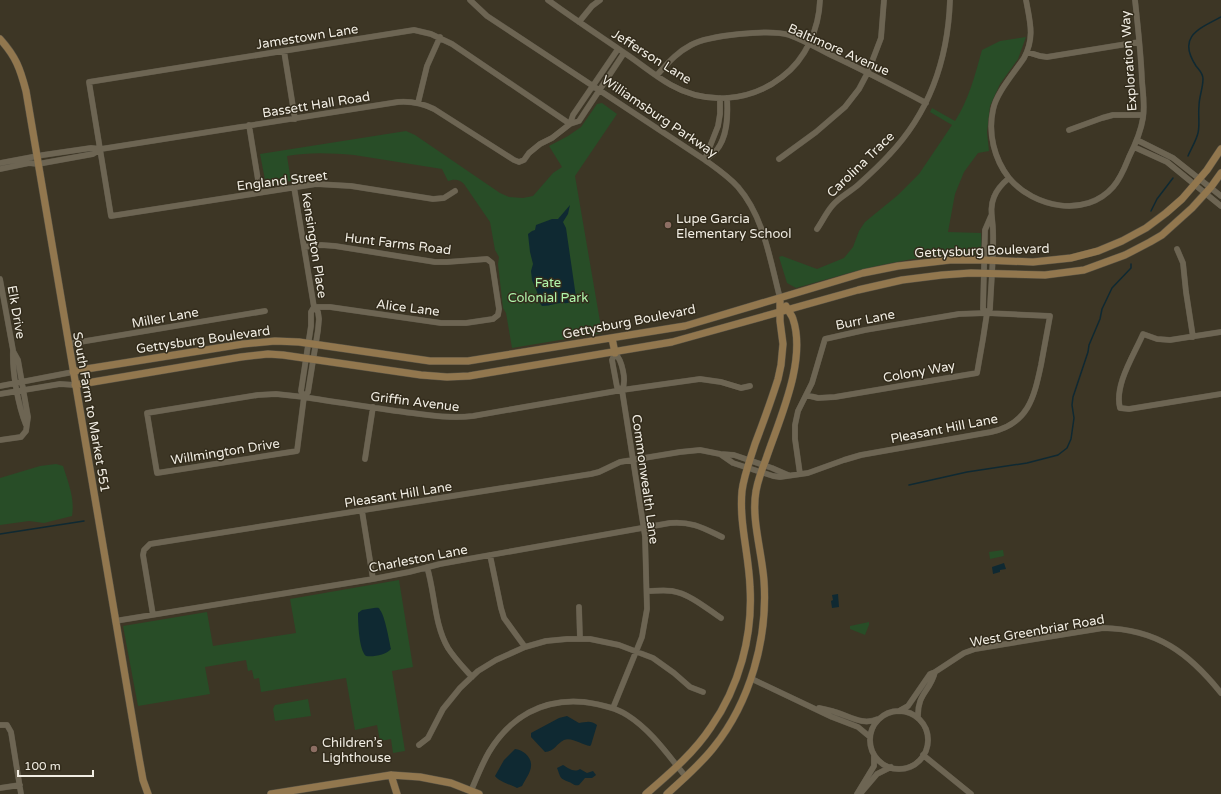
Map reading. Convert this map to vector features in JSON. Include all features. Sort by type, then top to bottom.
[{"type":"street","name":"Williamsburg Parkway","points":[[470,0],[487,16],[705,160],[731,180],[744,195],[753,209],[761,229],[780,298],[780,321],[783,344],[781,365],[778,379],[743,482],[741,509],[751,603],[748,632],[739,673],[725,705],[711,728],[690,753],[646,794]]},
{"type":"street","name":"Jefferson Lane","points":[[548,0],[672,85],[687,92],[704,97],[720,98],[748,94],[762,89],[774,83],[795,65],[809,44],[813,35],[818,18],[820,0]]},
{"type":"street","points":[[579,22],[592,6],[600,0]]},
{"type":"street","points":[[779,159],[816,132],[845,107],[858,89],[868,72],[881,38],[884,0]]},
{"type":"street","name":"Carolina Trace","points":[[817,229],[832,205],[858,184],[889,155],[912,128],[926,103],[942,66],[950,22],[950,0]]},
{"type":"street","name":"Exploration Way","points":[[1026,0],[1031,38],[1027,52],[996,99],[993,109],[991,137],[994,149],[1009,178],[1032,196],[1044,202],[1060,206],[1085,204],[1096,200],[1113,187],[1120,178],[1137,140],[1143,115],[1135,0]]},
{"type":"street","name":"Jamestown Lane","points":[[100,149],[89,82],[414,30],[423,31],[440,37],[570,124]]},
{"type":"street","name":"Baltimore Avenue","points":[[657,75],[673,57],[692,44],[747,33],[766,32],[789,35],[868,72],[926,103]]},
{"type":"street","points":[[418,103],[427,66],[440,37]]},
{"type":"street","name":"South Farm to Market 551","points":[[0,39],[8,48],[19,67],[26,91],[115,621],[143,780],[148,794]]},
{"type":"street","points":[[1027,52],[1040,56],[1047,56],[1139,42]]},
{"type":"street","points":[[570,124],[573,115],[618,49]]},
{"type":"street","points":[[284,51],[295,118]]},
{"type":"street","points":[[570,124],[579,121],[624,53]]},
{"type":"street","points":[[705,160],[718,126],[720,98]]},
{"type":"street","points":[[705,160],[715,153],[723,138],[728,116],[727,98]]},
{"type":"street","name":"Bassett Hall Road","points":[[0,163],[37,156],[91,148],[100,149],[398,102],[418,103],[434,109],[519,162],[524,160],[540,144],[566,129],[570,124]]},
{"type":"street","points":[[1069,130],[1113,115],[1143,115]]},
{"type":"street","points":[[249,125],[260,192]]},
{"type":"street","points":[[1137,140],[1173,158],[1221,196]]},
{"type":"street","points":[[1134,147],[1167,162],[1221,206]]},
{"type":"street","name":"Bassett Hall Road","points":[[0,169],[29,163],[38,164],[93,154],[100,149]]},
{"type":"street","name":"England Street","points":[[100,149],[111,216],[316,184],[335,184],[433,199],[444,198],[455,191]]},
{"type":"street","name":"Gettysburg Boulevard","points":[[0,386],[87,369],[243,344],[275,341],[421,360],[453,362],[484,359],[685,326],[863,273],[898,266],[941,261],[1045,261],[1071,258],[1098,251],[1134,235],[1157,220],[1175,206],[1200,178],[1221,150]]},
{"type":"street","name":"Gettysburg Boulevard","points":[[0,394],[60,384],[75,385],[241,357],[268,354],[314,359],[421,375],[448,377],[478,375],[615,353],[672,342],[858,290],[902,280],[942,275],[992,274],[1036,276],[1084,270],[1112,261],[1138,249],[1162,235],[1206,194],[1221,174]]},
{"type":"street","name":"Colony Way","points":[[987,313],[983,309],[985,230],[991,216],[994,198],[1002,184],[1009,178]]},
{"type":"street","name":"Kensington Place","points":[[294,187],[314,307],[318,312],[319,319],[312,345],[306,358],[301,391],[304,397]]},
{"type":"street","name":"Colony Way","points":[[806,395],[818,398],[835,397],[977,373],[987,313],[990,309],[993,231],[991,216]]},
{"type":"street","name":"Hunt Farms Road","points":[[304,247],[321,245],[335,246],[435,262],[485,258],[492,263],[499,309],[498,315]]},
{"type":"street","points":[[1177,249],[1183,263],[1193,336]]},
{"type":"street","name":"Elk Drive","points":[[0,279],[12,350],[18,360],[22,414],[26,425],[26,431],[23,435],[0,440]]},
{"type":"street","name":"Williamsburg Parkway","points":[[667,794],[697,767],[714,747],[729,726],[752,679],[762,634],[765,603],[764,580],[755,503],[756,490],[795,369],[796,333],[793,318],[780,298]]},
{"type":"street","name":"Alice Lane","points":[[314,307],[330,307],[441,323],[466,323],[493,319],[498,315]]},
{"type":"street","name":"Miller Lane","points":[[68,344],[265,311]]},
{"type":"street","name":"Burr Lane","points":[[800,474],[795,439],[795,425],[798,411],[812,383],[825,339],[851,332],[972,313],[1050,316]]},
{"type":"street","name":"Pleasant Hill Lane","points":[[720,454],[733,463],[773,476],[800,474],[814,471],[835,462],[856,456],[991,432],[1004,428],[1014,423],[1026,411],[1034,395],[1050,316]]},
{"type":"street","points":[[1221,332],[1164,340],[1143,334],[1120,389],[1118,400],[1120,408],[1129,408],[1221,394]]},
{"type":"street","points":[[612,338],[615,353]]},
{"type":"street","name":"Kensington Place","points":[[297,451],[304,397],[308,392],[314,359],[312,345]]},
{"type":"street","name":"Commonwealth Lane","points":[[613,708],[642,637],[646,620],[647,591],[644,527],[622,390],[625,385],[620,358],[615,353]]},
{"type":"street","name":"Griffin Avenue","points":[[157,473],[147,413],[258,395],[276,394],[304,397],[442,418],[456,418],[622,390],[700,379],[721,382],[741,388],[750,386]]},
{"type":"street","points":[[365,459],[373,407]]},
{"type":"street","name":"Pleasant Hill Lane","points":[[153,615],[143,555],[144,550],[150,544],[591,474],[599,472],[620,462],[633,459],[700,450],[734,455],[788,475]]},
{"type":"street","name":"Willmington Drive","points":[[157,473],[297,451]]},
{"type":"street","points":[[362,511],[373,579]]},
{"type":"street","name":"Charleston Lane","points":[[115,621],[373,579],[427,567],[644,527],[682,522],[696,525],[722,537]]},
{"type":"street","points":[[490,555],[504,618],[525,647]]},
{"type":"street","points":[[427,567],[441,632],[448,648],[472,677]]},
{"type":"street","points":[[647,591],[672,591],[681,594],[721,618]]},
{"type":"street","points":[[751,603],[765,603]]},
{"type":"street","points":[[579,607],[580,639]]},
{"type":"street","name":"West Greenbriar Road","points":[[899,711],[908,706],[930,674],[936,672],[964,653],[1095,628],[1115,628],[1155,638],[1186,655],[1221,693]]},
{"type":"street","points":[[419,745],[428,738],[443,708],[460,688],[472,677],[496,660],[525,647],[546,641],[567,639],[602,640],[619,645],[653,658],[690,687],[703,692]]},
{"type":"street","name":"West Greenbriar Road","points":[[918,718],[920,700],[933,681],[936,672]]},
{"type":"street","points":[[739,673],[858,728],[870,737]]},
{"type":"street","points":[[471,791],[484,762],[501,735],[511,724],[529,712],[556,702],[578,701],[596,703],[626,714],[654,738],[686,777]]},
{"type":"street","points":[[807,704],[860,721],[869,722],[886,714],[899,711],[910,713],[918,718],[924,726],[927,735],[927,744],[923,755],[918,761],[910,766],[901,768],[891,767],[880,762],[870,747],[872,728],[878,719]]},
{"type":"street","points":[[0,725],[6,725],[11,732],[21,794]]},
{"type":"street","points":[[857,794],[874,766],[874,755]]},
{"type":"street","points":[[923,755],[971,794]]},
{"type":"street","points":[[860,794],[877,774],[891,767]]},
{"type":"street","points":[[391,775],[397,794]]},
{"type":"street","points":[[271,794],[391,775],[428,778],[451,783],[479,794]]},
{"type":"street","points":[[0,788],[20,785]]},
{"type":"green space","points":[[1026,37],[1018,59],[1000,84],[990,106],[987,132],[989,151],[978,153],[964,172],[955,194],[948,232],[981,233],[980,251],[975,255],[938,256],[889,263],[796,288],[787,283],[779,257],[782,256],[817,269],[844,258],[853,247],[859,231],[865,222],[898,195],[919,174],[952,125],[930,112],[932,108],[955,121],[968,95],[982,50],[1000,41]]},
{"type":"green space","name":"Fate Colonial Park","points":[[602,103],[617,114],[575,176],[602,333],[512,348],[506,313],[503,308],[498,264],[499,257],[495,250],[490,222],[464,184],[457,180],[448,181],[442,169],[354,155],[312,153],[287,156],[291,181],[266,185],[260,154],[406,131],[415,135],[500,193],[509,197],[523,198],[533,196],[553,173],[562,167],[549,146],[581,127],[597,104]]},
{"type":"green space","points":[[56,464],[63,466],[69,484],[73,503],[72,516],[44,523],[29,521],[0,525],[0,478],[40,466]]},
{"type":"green space","points":[[1003,550],[1004,556],[990,559],[989,552]]},
{"type":"green space","points":[[399,580],[413,667],[392,671],[405,751],[393,753],[391,739],[380,741],[377,725],[355,730],[346,678],[261,692],[259,678],[254,679],[252,670],[248,671],[246,660],[205,667],[210,694],[138,706],[123,626],[207,612],[213,646],[296,633],[290,599]]},
{"type":"green space","points":[[869,622],[865,635],[850,629],[850,626]]},
{"type":"green space","points":[[308,699],[311,716],[275,721],[273,709],[275,705]]},
{"type":"water","points":[[570,205],[568,214],[563,222],[566,228],[576,297],[568,303],[542,306],[539,302],[532,280],[531,271],[533,264],[528,234],[535,230],[536,225],[552,219],[558,219]]},
{"type":"water","points":[[1004,563],[1006,569],[1000,570],[1000,572],[993,574],[992,567]]},
{"type":"water","points":[[838,594],[839,607],[832,608],[832,595]]},
{"type":"water","points":[[379,608],[384,617],[391,649],[380,655],[366,656],[360,642],[358,613],[362,610]]},
{"type":"water","points":[[567,716],[579,723],[591,722],[597,725],[591,745],[590,746],[567,739],[562,741],[551,751],[545,752],[531,737],[531,733],[559,718]]},
{"type":"water","points":[[515,749],[526,754],[531,763],[528,776],[522,786],[517,788],[495,776],[504,760]]},
{"type":"water","points":[[563,765],[569,769],[580,769],[587,773],[593,771],[596,775],[592,778],[585,778],[579,785],[575,785],[563,780],[561,777],[557,768]]},
{"type":"waterway","points":[[1188,156],[1198,133],[1199,103],[1203,79],[1202,73],[1196,66],[1191,56],[1189,41],[1198,30],[1221,17]]},
{"type":"waterway","points":[[1151,211],[1157,199],[1173,178]]},
{"type":"waterway","points":[[909,485],[967,472],[1027,463],[1058,455],[1067,448],[1071,439],[1074,418],[1072,405],[1073,397],[1089,345],[1100,319],[1102,309],[1112,288],[1131,268],[1131,264]]},
{"type":"waterway","points":[[0,534],[84,521]]},
{"type":"place","name":"Lupe Garcia Elementary School","points":[[668,225]]},
{"type":"place","name":"Children’s Lighthouse","points":[[314,749]]}]
